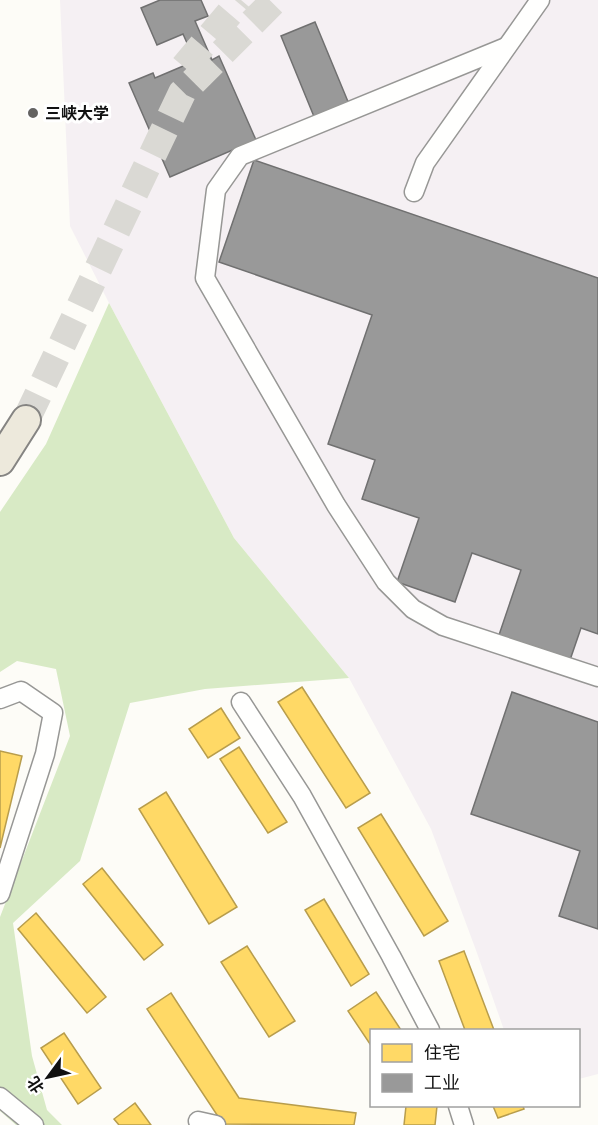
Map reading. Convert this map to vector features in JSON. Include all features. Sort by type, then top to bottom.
[{"type":"main road","points":[[0,432],[21,412],[0,461]]},
{"type":"street","points":[[414,192],[425,163],[540,0]]},
{"type":"street","points":[[506,47],[240,156],[216,190],[206,278],[336,505],[386,582],[413,609],[443,626],[598,676]]},
{"type":"street","points":[[0,699],[21,691],[53,713],[45,754],[0,894]]},
{"type":"street","points":[[241,702],[302,796],[429,1029]]},
{"type":"street","points":[[0,1097],[34,1125]]},
{"type":"street","points":[[458,1107],[464,1125]]},
{"type":"shaded area","points":[[60,0],[598,0],[598,1074],[580,1079],[580,1029],[504,1029],[431,829],[349,678],[234,538],[70,226]]},
{"type":"green space","points":[[109,303],[234,538],[349,678],[205,689],[130,703],[80,861],[13,923],[32,1056],[47,1110],[62,1125],[16,1125],[0,1111],[0,917],[70,736],[56,669],[17,661],[0,672],[0,512],[46,444]]},
{"type":"building: 住宅","points":[[302,687],[370,793],[346,808],[278,702]]},
{"type":"building: 住宅","points":[[221,708],[240,738],[208,758],[189,729]]},
{"type":"building: 住宅","points":[[239,747],[287,822],[268,833],[220,759]]},
{"type":"building: 住宅","points":[[0,751],[22,756],[0,848]]},
{"type":"building: 住宅","points":[[166,792],[237,907],[209,924],[139,809]]},
{"type":"building: 住宅","points":[[381,814],[448,921],[424,936],[358,828]]},
{"type":"building: 住宅","points":[[102,868],[163,945],[144,960],[83,884]]},
{"type":"building: 住宅","points":[[324,899],[369,974],[351,986],[305,910]]},
{"type":"building: 住宅","points":[[36,913],[106,997],[87,1013],[18,929]]},
{"type":"building: 住宅","points":[[247,946],[295,1021],[269,1037],[221,962]]},
{"type":"building: 住宅","points":[[464,951],[494,1029],[465,1029],[439,961]]},
{"type":"building: 住宅","points":[[376,992],[400,1029],[370,1029],[370,1044],[348,1011]]},
{"type":"building: 住宅","points":[[171,993],[239,1098],[356,1113],[354,1125],[223,1124],[147,1009]]},
{"type":"building: 住宅","points":[[64,1033],[101,1088],[78,1104],[41,1048]]},
{"type":"building: 住宅","points":[[135,1103],[151,1125],[119,1125],[114,1119]]},
{"type":"building: 住宅","points":[[406,1107],[437,1107],[435,1125],[404,1125]]},
{"type":"building: 住宅","points":[[493,1107],[523,1107],[524,1109],[498,1118]]},
{"type":"building: 工业","points":[[160,0],[201,0],[208,16],[195,21],[212,60],[219,56],[256,140],[170,177],[129,83],[153,73],[155,78],[195,61],[183,34],[157,45],[141,8]]},
{"type":"building: 工业","points":[[315,22],[349,104],[315,119],[281,36]]},
{"type":"building: 工业","points":[[254,160],[598,278],[598,634],[581,628],[570,660],[499,635],[521,570],[472,553],[455,602],[397,582],[419,518],[362,499],[375,460],[328,444],[372,315],[219,262]]},
{"type":"building: 工业","points":[[512,692],[598,722],[598,929],[559,916],[580,851],[471,814]]},
{"type":"tunnel","points":[[184,67],[241,0]]},
{"type":"tunnel","points":[[26,420],[182,93],[275,0]]},
{"type":"place","name":"三峡大学","points":[[33,113]]}]
